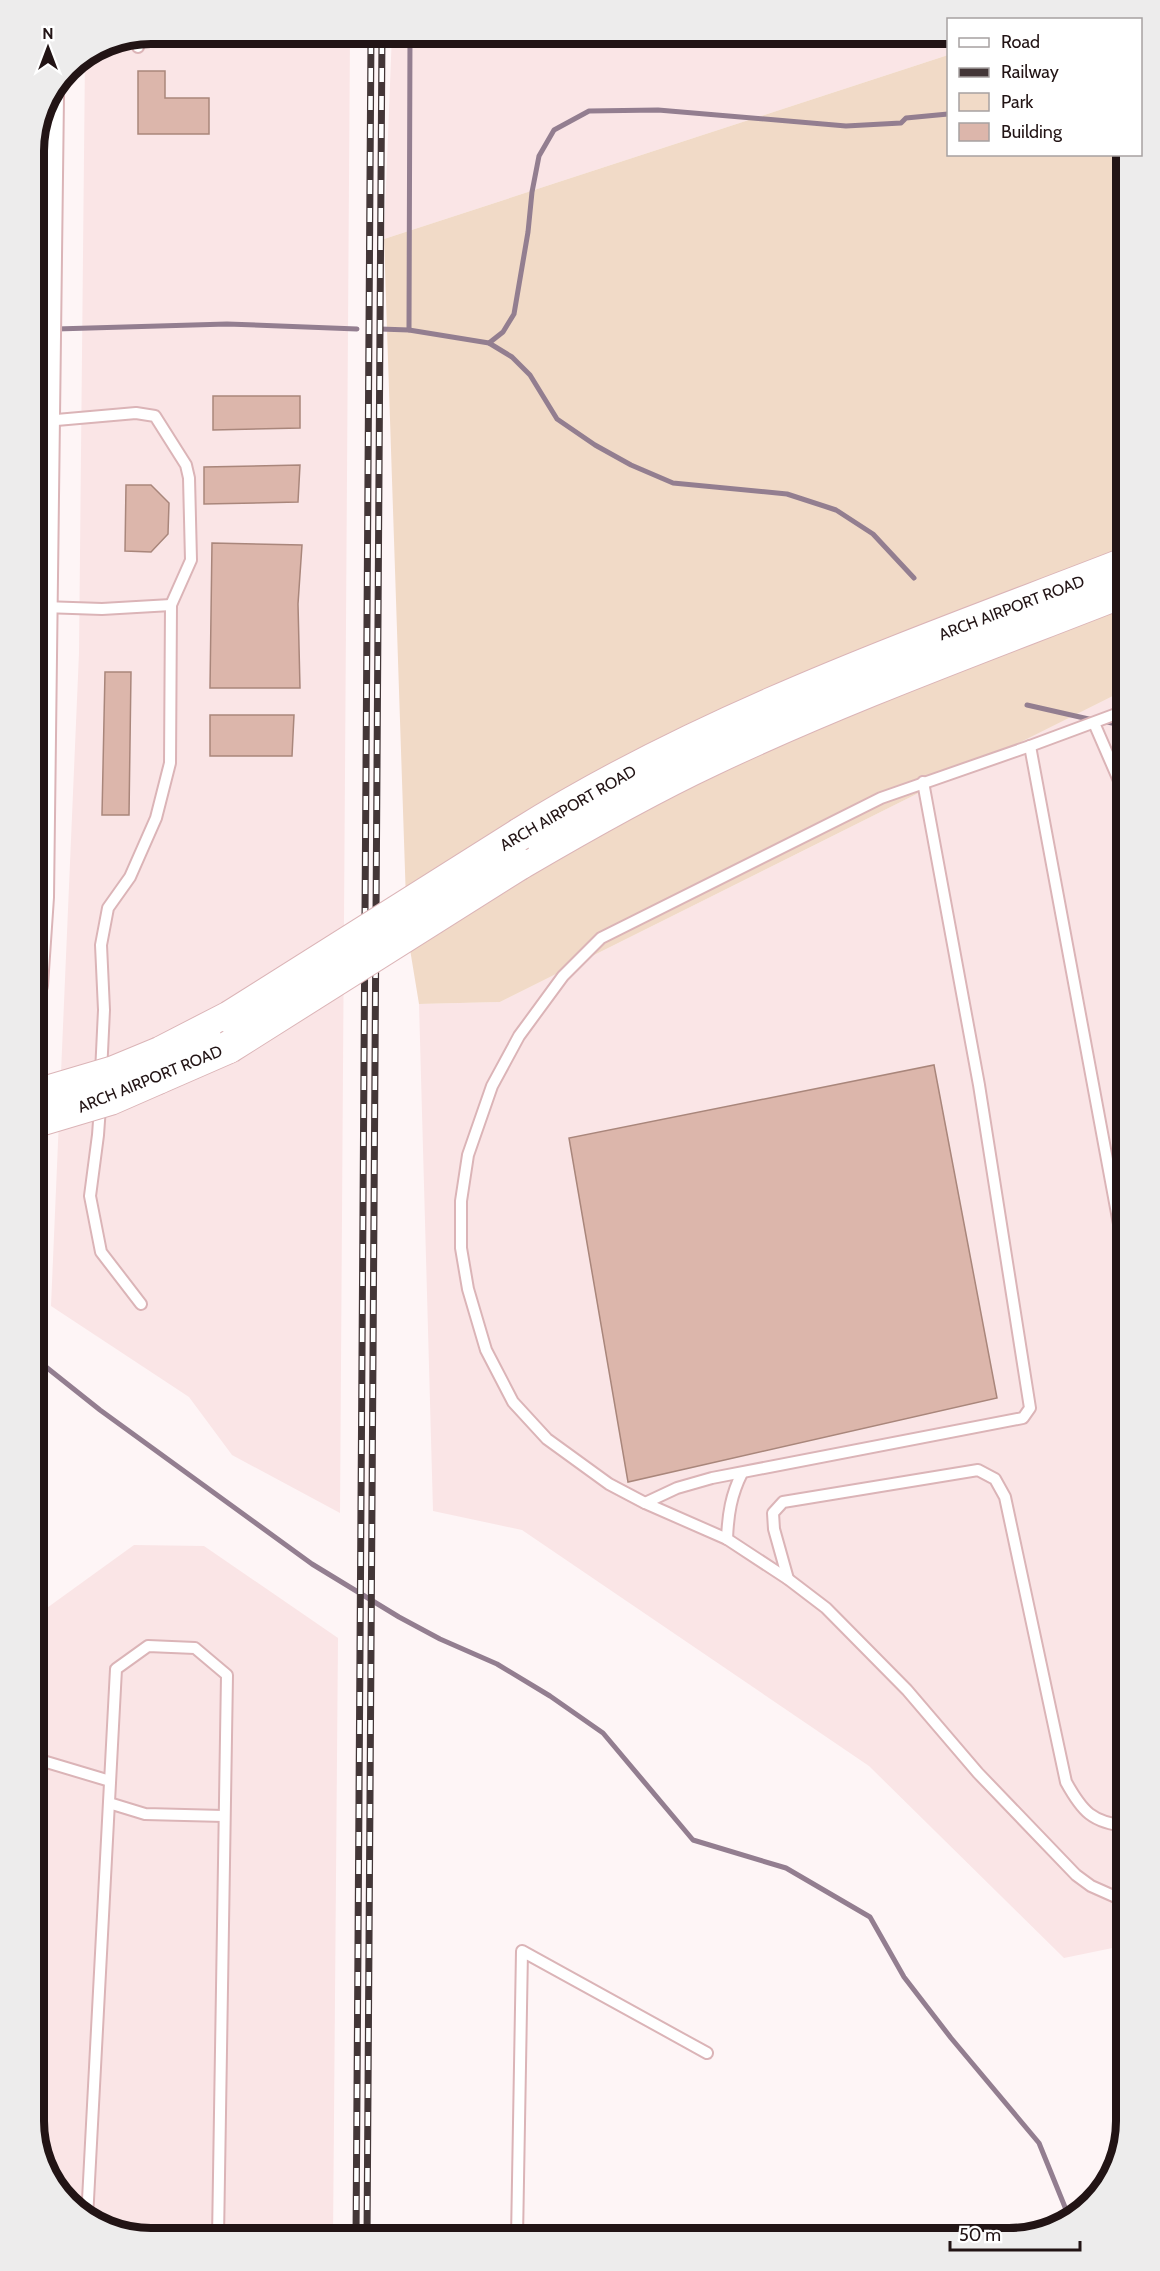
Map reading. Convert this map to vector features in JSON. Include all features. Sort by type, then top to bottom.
[{"type":"main road","points":[[44,514],[49,119]]},
{"type":"main road","name":"ARCH AIRPORT ROAD","points":[[229,1032],[520,834],[583,797],[659,757],[771,704],[867,664],[1116,567]]},
{"type":"main road","name":"ARCH AIRPORT ROAD","points":[[44,1119],[110,1098],[159,1065],[229,1032],[642,794],[846,700],[1116,594]]},
{"type":"main road","name":"ARCH AIRPORT ROAD","points":[[44,1093],[114,1072],[159,1065]]},
{"type":"lane","points":[[45,421],[136,413],[155,416],[166,430],[186,465],[189,478],[191,560],[171,605],[170,764],[156,818],[130,877],[108,908],[101,945],[104,1022],[98,1135],[90,1196],[101,1252],[141,1304]]},
{"type":"lane","points":[[44,607],[102,609],[171,605]]},
{"type":"lane","points":[[1116,714],[881,798],[602,938],[562,976],[519,1036],[492,1086],[468,1155],[461,1201],[461,1248],[468,1289],[486,1350],[513,1402],[547,1439],[609,1484],[645,1503],[727,1539],[788,1579],[826,1608],[908,1690],[978,1773],[1076,1875],[1091,1886],[1116,1897]]},
{"type":"lane","points":[[1094,723],[1116,774]]},
{"type":"lane","points":[[1030,746],[1116,1208]]},
{"type":"lane","points":[[645,1503],[677,1488],[742,1473],[1023,1418],[1030,1408],[979,1085],[922,782]]},
{"type":"lane","points":[[788,1579],[774,1528],[773,1513],[783,1502],[978,1470],[995,1479],[1005,1497],[1066,1782],[1078,1805],[1095,1819],[1116,1825]]},
{"type":"lane","points":[[727,1539],[728,1511],[734,1489],[742,1473]]},
{"type":"lane","points":[[88,2207],[116,1669],[148,1646],[195,1648],[226,1675],[218,2227]]},
{"type":"lane","points":[[44,1761],[110,1781]]},
{"type":"lane","points":[[109,1803],[145,1814],[225,1816]]},
{"type":"lane","points":[[517,2227],[522,1951],[707,2053]]},
{"type":"shaded area","points":[[137,44],[350,44],[340,1513],[232,1455],[189,1397],[51,1306],[79,653],[85,66],[116,49]]},
{"type":"shaded area","points":[[392,44],[947,44],[947,55],[384,239]]},
{"type":"shaded area","points":[[1116,694],[1116,1947],[1064,1958],[869,1766],[522,1530],[433,1511],[419,1004],[500,1002]]},
{"type":"shaded area","points":[[134,1545],[204,1546],[338,1638],[333,2227],[144,2227],[116,2222],[91,2209],[75,2196],[58,2174],[49,2155],[44,2134],[44,1610]]},
{"type":"green space","points":[[947,55],[947,156],[1116,156],[1116,694],[500,1002],[419,1004],[407,931],[384,239]]},
{"type":"building","points":[[138,71],[165,71],[165,98],[209,98],[209,134],[138,134]]},
{"type":"building","points":[[213,396],[300,396],[300,428],[213,430]]},
{"type":"building","points":[[300,465],[298,502],[204,504],[204,467]]},
{"type":"building","points":[[126,485],[151,485],[169,503],[168,534],[151,552],[125,551]]},
{"type":"building","points":[[212,543],[302,545],[298,604],[300,688],[210,688]]},
{"type":"building","points":[[105,672],[131,672],[129,815],[102,815]]},
{"type":"building","points":[[210,715],[294,715],[292,756],[210,756]]},
{"type":"building","points":[[934,1065],[997,1398],[628,1482],[569,1138]]},
{"type":"waterway","points":[[409,330],[410,44]]},
{"type":"waterway","points":[[489,343],[503,332],[514,314],[539,156],[554,130],[589,111],[658,110],[846,126],[901,123],[906,118],[947,114]]},
{"type":"waterway","points":[[56,329],[227,324],[357,329]]},
{"type":"waterway","points":[[380,329],[409,330],[489,343],[512,357],[530,375],[557,419],[595,445],[631,465],[673,483],[787,494],[836,510],[873,534],[914,578]]},
{"type":"waterway","points":[[1027,705],[1093,720]]},
{"type":"waterway","points":[[1102,721],[1116,724]]},
{"type":"waterway","points":[[44,1365],[100,1410],[312,1564],[399,1617],[440,1639],[497,1664],[550,1696],[603,1733],[693,1840],[786,1868],[870,1917],[904,1977],[951,2038],[1039,2143],[1066,2211]]},
{"type":"railway","points":[[356,2227],[371,44]]},
{"type":"railway","points":[[367,2227],[382,44]]}]
